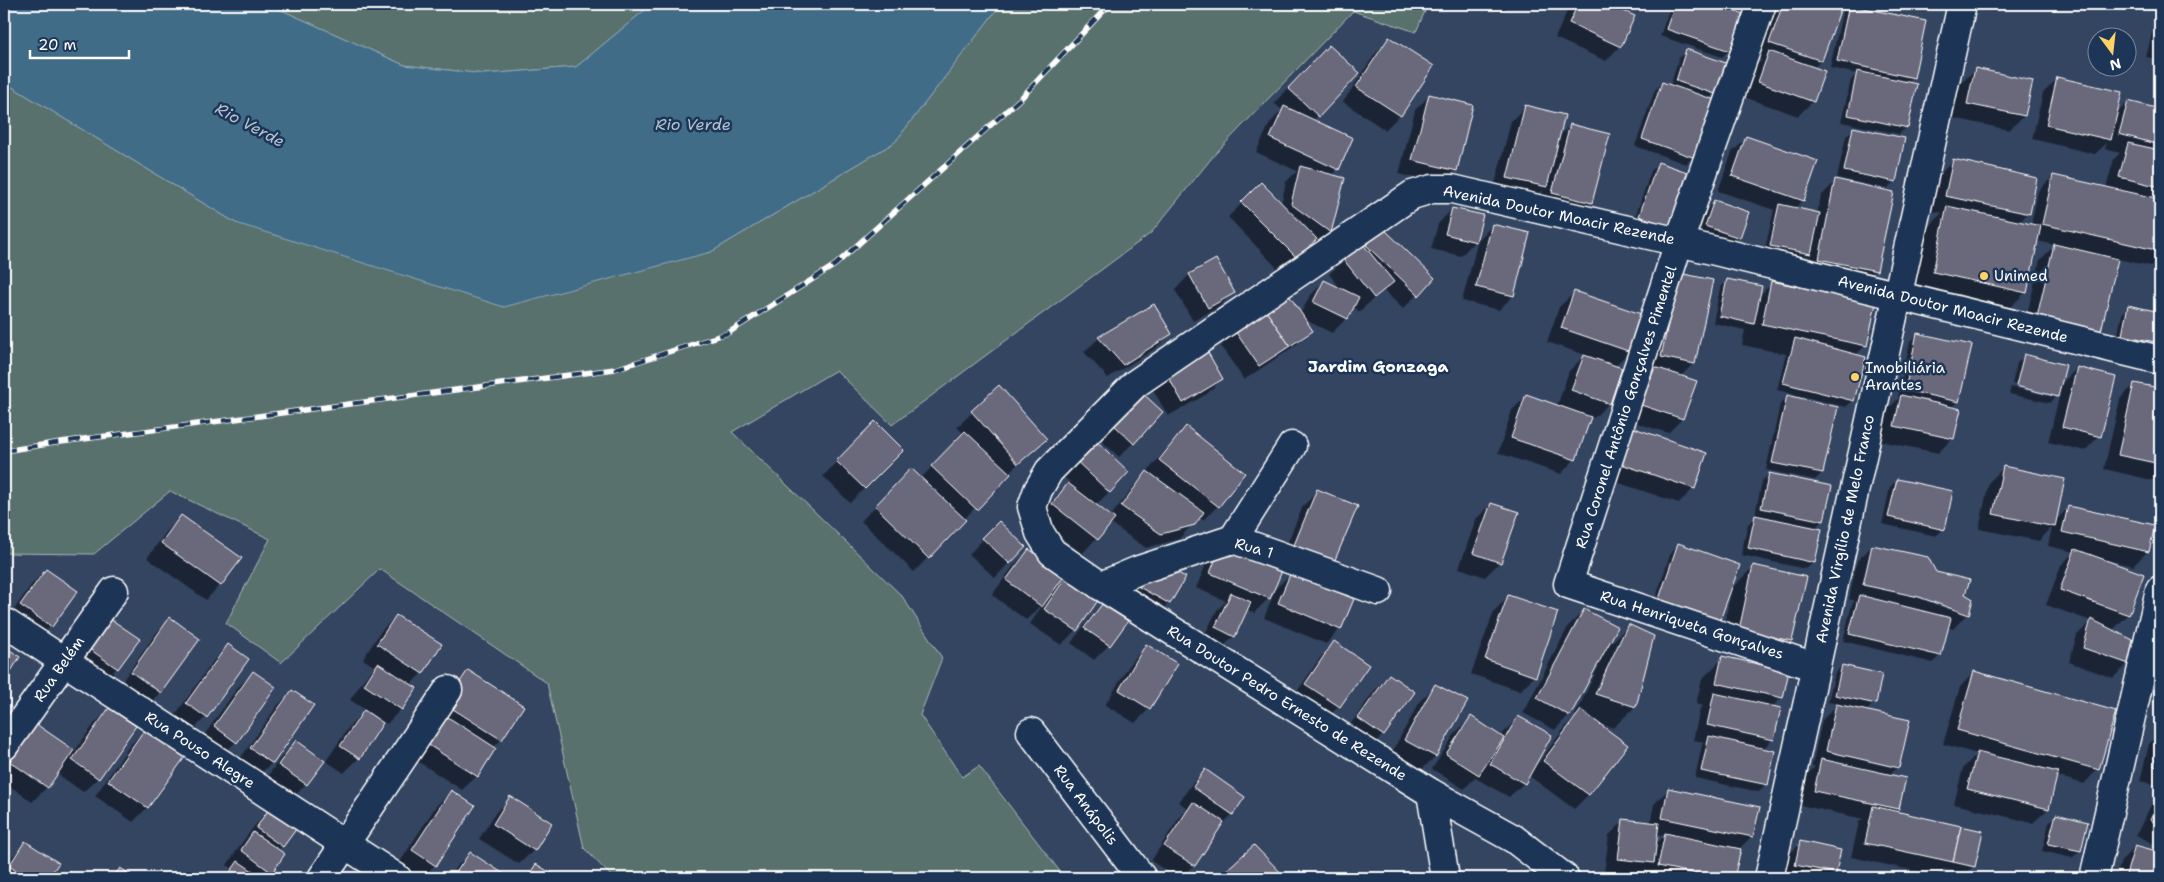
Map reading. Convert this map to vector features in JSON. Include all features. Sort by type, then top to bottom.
[{"type":"street","name":"Rua Coronel Antônio Gonçalves Pimentel","points":[[1568,584],[1679,242],[1762,4]]},
{"type":"street","name":"Avenida Virgílio de Melo Franco","points":[[1769,878],[1962,4]]},
{"type":"street","name":"Avenida Doutor Moacir Rezende","points":[[1032,507],[1038,490],[1049,471],[1135,384],[1412,195],[1432,188],[1452,189],[1679,242],[2160,360]]},
{"type":"street","points":[[1233,539],[1292,446]]},
{"type":"street","name":"Rua Doutor Pedro Ernesto de Rezende","points":[[1032,507],[1040,533],[1052,552],[1101,586],[1431,793],[1514,839],[1539,856],[1565,878]]},
{"type":"street","name":"Rua 1","points":[[1101,586],[1139,570],[1233,539],[1378,592]]},
{"type":"street","name":"Rua Henriqueta Gonçalves","points":[[1568,584],[1815,667]]},
{"type":"street","points":[[2094,878],[2156,623],[2160,590]]},
{"type":"street","name":"Rua Belém","points":[[4,746],[114,591]]},
{"type":"street","name":"Rua Pouso Alegre","points":[[4,622],[397,878]]},
{"type":"street","points":[[322,878],[448,690]]},
{"type":"street","name":"Rua Anápolis","points":[[1031,732],[1134,875]]},
{"type":"street","points":[[1431,793],[1445,878]]},
{"type":"green space","points":[[268,4],[652,4],[576,67],[484,74],[404,65]]},
{"type":"green space","points":[[1001,4],[1428,4],[1416,32],[1353,11],[1215,154],[1151,233],[892,425],[836,370],[732,432],[902,596],[942,658],[920,715],[962,777],[979,766],[1065,878],[613,878],[584,848],[547,683],[380,569],[281,663],[226,623],[270,539],[170,491],[94,554],[4,553],[4,82],[236,223],[711,252],[895,142]]},
{"type":"water","name":"Rio Verde","points":[[4,4],[268,4],[404,65],[484,74],[576,67],[652,4],[1001,4],[895,142],[711,252],[504,307],[236,223],[4,82]]},
{"type":"building","points":[[1578,4],[1608,4],[1635,16],[1621,47],[1569,23]]},
{"type":"building","points":[[1675,4],[1715,4],[1744,14],[1730,51],[1666,29]]},
{"type":"building","points":[[1783,4],[1828,4],[1841,8],[1822,61],[1769,43]]},
{"type":"building","points":[[1849,5],[1926,21],[1914,78],[1837,61]]},
{"type":"building","points":[[1389,37],[1434,66],[1401,116],[1356,87]]},
{"type":"building","points":[[1329,45],[1360,73],[1319,117],[1288,88]]},
{"type":"building","points":[[1686,49],[1726,63],[1715,94],[1676,81]]},
{"type":"building","points":[[1769,51],[1825,71],[1814,102],[1758,82]]},
{"type":"building","points":[[1975,68],[2033,81],[2025,116],[1967,104]]},
{"type":"building","points":[[1857,71],[1917,84],[1908,128],[1848,115]]},
{"type":"building","points":[[2057,77],[2122,92],[2111,140],[2046,125]]},
{"type":"building","points":[[1662,82],[1715,100],[1695,158],[1642,139]]},
{"type":"building","points":[[1429,94],[1473,105],[1457,171],[1412,160]]},
{"type":"building","points":[[2128,101],[2160,109],[2160,145],[2119,134]]},
{"type":"building","points":[[1525,105],[1565,115],[1547,187],[1507,178]]},
{"type":"building","points":[[1284,106],[1353,138],[1339,170],[1270,138]]},
{"type":"building","points":[[1570,124],[1610,134],[1592,203],[1552,193]]},
{"type":"building","points":[[1853,127],[1905,138],[1896,182],[1844,171]]},
{"type":"building","points":[[1746,136],[1818,161],[1804,201],[1732,176]]},
{"type":"building","points":[[2128,143],[2160,150],[2160,187],[2119,177]]},
{"type":"building","points":[[1953,159],[2037,178],[2030,214],[1945,196]]},
{"type":"building","points":[[1658,162],[1690,173],[1672,227],[1639,216]]},
{"type":"building","points":[[1300,166],[1345,178],[1331,233],[1291,204]]},
{"type":"building","points":[[2053,175],[2160,199],[2160,251],[2042,224]]},
{"type":"building","points":[[1835,179],[1894,192],[1877,271],[1819,259]]},
{"type":"building","points":[[1261,182],[1317,239],[1297,258],[1241,202]]},
{"type":"building","points":[[1714,200],[1749,212],[1740,238],[1705,226]]},
{"type":"building","points":[[1779,204],[1820,213],[1811,254],[1770,246]]},
{"type":"building","points":[[1947,206],[2041,226],[2027,293],[1933,272]]},
{"type":"building","points":[[1452,208],[1483,215],[1476,242],[1445,234]]},
{"type":"building","points":[[1492,224],[1530,233],[1514,296],[1476,287]]},
{"type":"building","points":[[1383,228],[1435,278],[1419,296],[1366,245]]},
{"type":"building","points":[[1362,243],[1394,282],[1374,298],[1343,259]]},
{"type":"building","points":[[2054,244],[2118,259],[2101,331],[2037,317]]},
{"type":"building","points":[[1216,259],[1235,293],[1208,308],[1189,274]]},
{"type":"building","points":[[1679,273],[1713,280],[1695,364],[1661,357]]},
{"type":"building","points":[[1727,279],[1762,286],[1754,324],[1719,316]]},
{"type":"building","points":[[1324,280],[1359,297],[1348,319],[1313,302]]},
{"type":"building","points":[[1771,281],[1876,303],[1867,346],[1762,324]]},
{"type":"building","points":[[1574,291],[1644,315],[1631,352],[1561,328]]},
{"type":"building","points":[[1289,295],[1313,331],[1290,346],[1266,311]]},
{"type":"building","points":[[1154,304],[1172,334],[1123,365],[1098,337]]},
{"type":"building","points":[[2128,305],[2160,312],[2160,343],[2122,335]]},
{"type":"building","points":[[1266,311],[1290,346],[1259,366],[1235,331]]},
{"type":"building","points":[[1917,333],[1972,345],[1959,402],[1905,390]]},
{"type":"building","points":[[1795,338],[1866,357],[1854,401],[1783,383]]},
{"type":"building","points":[[1206,349],[1223,379],[1183,403],[1166,373]]},
{"type":"building","points":[[2024,354],[2066,365],[2058,397],[2016,386]]},
{"type":"building","points":[[1584,355],[1622,368],[1610,404],[1571,390]]},
{"type":"building","points":[[1655,367],[1697,381],[1683,419],[1641,405]]},
{"type":"building","points":[[2077,367],[2116,377],[2101,437],[2062,427]]},
{"type":"building","points":[[2134,383],[2160,388],[2160,464],[2118,455]]},
{"type":"building","points":[[999,385],[1047,439],[1018,464],[971,411]]},
{"type":"building","points":[[1137,388],[1163,412],[1134,444],[1108,419]]},
{"type":"building","points":[[1526,394],[1591,417],[1576,460],[1511,438]]},
{"type":"building","points":[[1787,395],[1838,407],[1823,473],[1772,463]]},
{"type":"building","points":[[1901,395],[1961,409],[1954,439],[1894,426]]},
{"type":"building","points":[[875,421],[904,450],[865,489],[836,461]]},
{"type":"building","points":[[1186,426],[1245,473],[1219,507],[1159,460]]},
{"type":"building","points":[[1634,428],[1707,453],[1695,489],[1621,464]]},
{"type":"building","points":[[965,431],[1011,474],[977,510],[931,466]]},
{"type":"building","points":[[1089,434],[1129,472],[1110,493],[1069,454]]},
{"type":"building","points":[[2003,466],[2065,479],[2055,527],[1993,514]]},
{"type":"building","points":[[911,468],[966,520],[929,559],[875,506]]},
{"type":"building","points":[[1147,471],[1204,512],[1195,525],[1161,534],[1121,506]]},
{"type":"building","points":[[1769,473],[1832,486],[1824,521],[1761,508]]},
{"type":"building","points":[[1897,479],[1953,491],[1945,530],[1888,517]]},
{"type":"building","points":[[1068,483],[1115,519],[1098,540],[1052,504]]},
{"type":"building","points":[[1317,489],[1358,506],[1334,562],[1294,545]]},
{"type":"building","points":[[1491,503],[1519,512],[1501,563],[1473,553]]},
{"type":"building","points":[[2068,506],[2155,525],[2149,552],[2062,532]]},
{"type":"building","points":[[181,515],[242,558],[221,586],[161,543]]},
{"type":"building","points":[[1755,515],[1822,529],[1815,563],[1748,548]]},
{"type":"building","points":[[999,521],[1026,547],[1010,564],[982,538]]},
{"type":"building","points":[[1678,543],[1740,565],[1719,623],[1658,602]]},
{"type":"building","points":[[1872,545],[1928,557],[1936,572],[1970,580],[1965,594],[1973,599],[1969,615],[1919,597],[1863,585]]},
{"type":"building","points":[[1221,546],[1282,571],[1270,599],[1210,573]]},
{"type":"building","points":[[1029,549],[1065,575],[1042,607],[1006,580]]},
{"type":"building","points":[[2075,549],[2144,574],[2129,615],[2060,590]]},
{"type":"building","points":[[1753,565],[1807,577],[1792,641],[1739,630]]},
{"type":"building","points":[[1165,567],[1186,577],[1170,604],[1139,587],[1148,574]]},
{"type":"building","points":[[46,569],[78,591],[52,627],[20,605]]},
{"type":"building","points":[[1291,572],[1354,599],[1341,630],[1278,603]]},
{"type":"building","points":[[1066,577],[1099,599],[1077,631],[1044,609]]},
{"type":"building","points":[[1231,593],[1251,602],[1235,637],[1215,627]]},
{"type":"building","points":[[1508,595],[1558,612],[1536,677],[1485,659]]},
{"type":"building","points":[[1859,595],[1951,618],[1941,656],[1849,634]]},
{"type":"building","points":[[1103,603],[1128,621],[1110,646],[1084,628]]},
{"type":"building","points":[[1584,609],[1618,627],[1570,716],[1537,698]]},
{"type":"building","points":[[396,615],[442,644],[423,674],[377,644]]},
{"type":"building","points":[[170,617],[200,639],[161,693],[131,672]]},
{"type":"building","points":[[109,618],[140,639],[118,669],[88,648]]},
{"type":"building","points":[[2091,619],[2133,640],[2129,664],[2083,648]]},
{"type":"building","points":[[1628,624],[1654,636],[1636,707],[1595,694]]},
{"type":"building","points":[[1334,641],[1369,665],[1340,707],[1305,684]]},
{"type":"building","points":[[228,644],[249,659],[207,718],[186,703]]},
{"type":"building","points":[[1146,644],[1178,664],[1150,709],[1119,690]]},
{"type":"building","points":[[4,646],[20,657],[4,682]]},
{"type":"building","points":[[1722,656],[1789,671],[1783,698],[1716,683]]},
{"type":"building","points":[[378,663],[417,688],[402,710],[364,685]]},
{"type":"building","points":[[1842,665],[1882,674],[1876,704],[1835,695]]},
{"type":"building","points":[[468,670],[524,706],[502,740],[445,704]]},
{"type":"building","points":[[253,671],[276,687],[237,743],[214,726]]},
{"type":"building","points":[[1974,671],[2116,711],[2099,770],[1957,730]]},
{"type":"building","points":[[1389,674],[1415,692],[1384,736],[1358,718]]},
{"type":"building","points":[[1435,684],[1468,701],[1436,757],[1404,740]]},
{"type":"building","points":[[292,690],[314,705],[273,764],[250,748]]},
{"type":"building","points":[[1714,693],[1781,708],[1774,740],[1707,725]]},
{"type":"building","points":[[1836,704],[1910,720],[1899,768],[1826,751]]},
{"type":"building","points":[[109,708],[136,726],[99,779],[72,760]]},
{"type":"building","points":[[364,710],[383,723],[360,759],[340,746]]},
{"type":"building","points":[[1581,710],[1628,745],[1589,795],[1543,761]]},
{"type":"building","points":[[443,714],[496,748],[478,777],[424,742]]},
{"type":"building","points":[[1471,716],[1504,738],[1479,775],[1446,754]]},
{"type":"building","points":[[1518,716],[1552,735],[1525,784],[1490,764]]},
{"type":"building","points":[[36,724],[74,750],[48,788],[9,761]]},
{"type":"building","points":[[145,729],[185,757],[148,808],[108,781]]},
{"type":"building","points":[[1709,736],[1775,751],[1768,785],[1701,771]]},
{"type":"building","points":[[2160,739],[2160,768],[2154,766]]},
{"type":"building","points":[[296,740],[325,761],[307,785],[278,765]]},
{"type":"building","points":[[1977,752],[2058,772],[2049,809],[1967,789]]},
{"type":"building","points":[[1821,759],[1906,778],[1899,809],[1814,791]]},
{"type":"building","points":[[1205,769],[1245,797],[1233,815],[1193,787]]},
{"type":"building","points":[[1668,788],[1760,807],[1753,837],[1662,818]]},
{"type":"building","points":[[451,790],[475,806],[436,866],[412,850]]},
{"type":"building","points":[[510,796],[552,823],[535,851],[493,824]]},
{"type":"building","points":[[2160,800],[2160,825],[2150,820]]},
{"type":"building","points":[[1193,802],[1224,822],[1195,866],[1164,846]]},
{"type":"building","points":[[1873,806],[1961,826],[1953,862],[1865,843]]},
{"type":"building","points":[[269,809],[297,828],[283,847],[256,828]]},
{"type":"building","points":[[2056,814],[2088,822],[2081,851],[2048,844]]},
{"type":"building","points":[[1623,819],[1659,823],[1654,863],[1618,859]]},
{"type":"building","points":[[1961,826],[1983,831],[1975,867],[1953,862]]},
{"type":"building","points":[[253,832],[285,854],[272,873],[241,850]]},
{"type":"building","points":[[1665,833],[1741,849],[1734,878],[1716,878],[1658,866]]},
{"type":"building","points":[[25,841],[59,863],[48,878],[27,878],[9,866]]},
{"type":"building","points":[[1800,841],[1841,850],[1836,873],[1795,865]]},
{"type":"building","points":[[1254,845],[1286,878],[1225,878],[1222,874]]},
{"type":"building","points":[[2135,845],[2160,852],[2160,878],[2125,878]]},
{"type":"building","points":[[470,852],[510,878],[453,877]]},
{"type":"building","points":[[238,861],[263,878],[226,878]]},
{"type":"building","points":[[536,864],[559,878],[527,878]]},
{"type":"building","points":[[120,868],[137,878],[113,878]]},
{"type":"building","points":[[68,871],[80,878],[63,878]]},
{"type":"building","points":[[1795,872],[1826,878],[1794,878]]},
{"type":"railway","points":[[4,451],[615,369],[728,333],[835,265],[1022,97],[1110,4]]},
{"type":"place","name":"Unimed","points":[[1984,276]]},
{"type":"place","name":"Imobiliária Arantes","points":[[1855,377]]},
{"type":"district","name":"Jardim Gonzaga","points":[[1378,366]]}]
